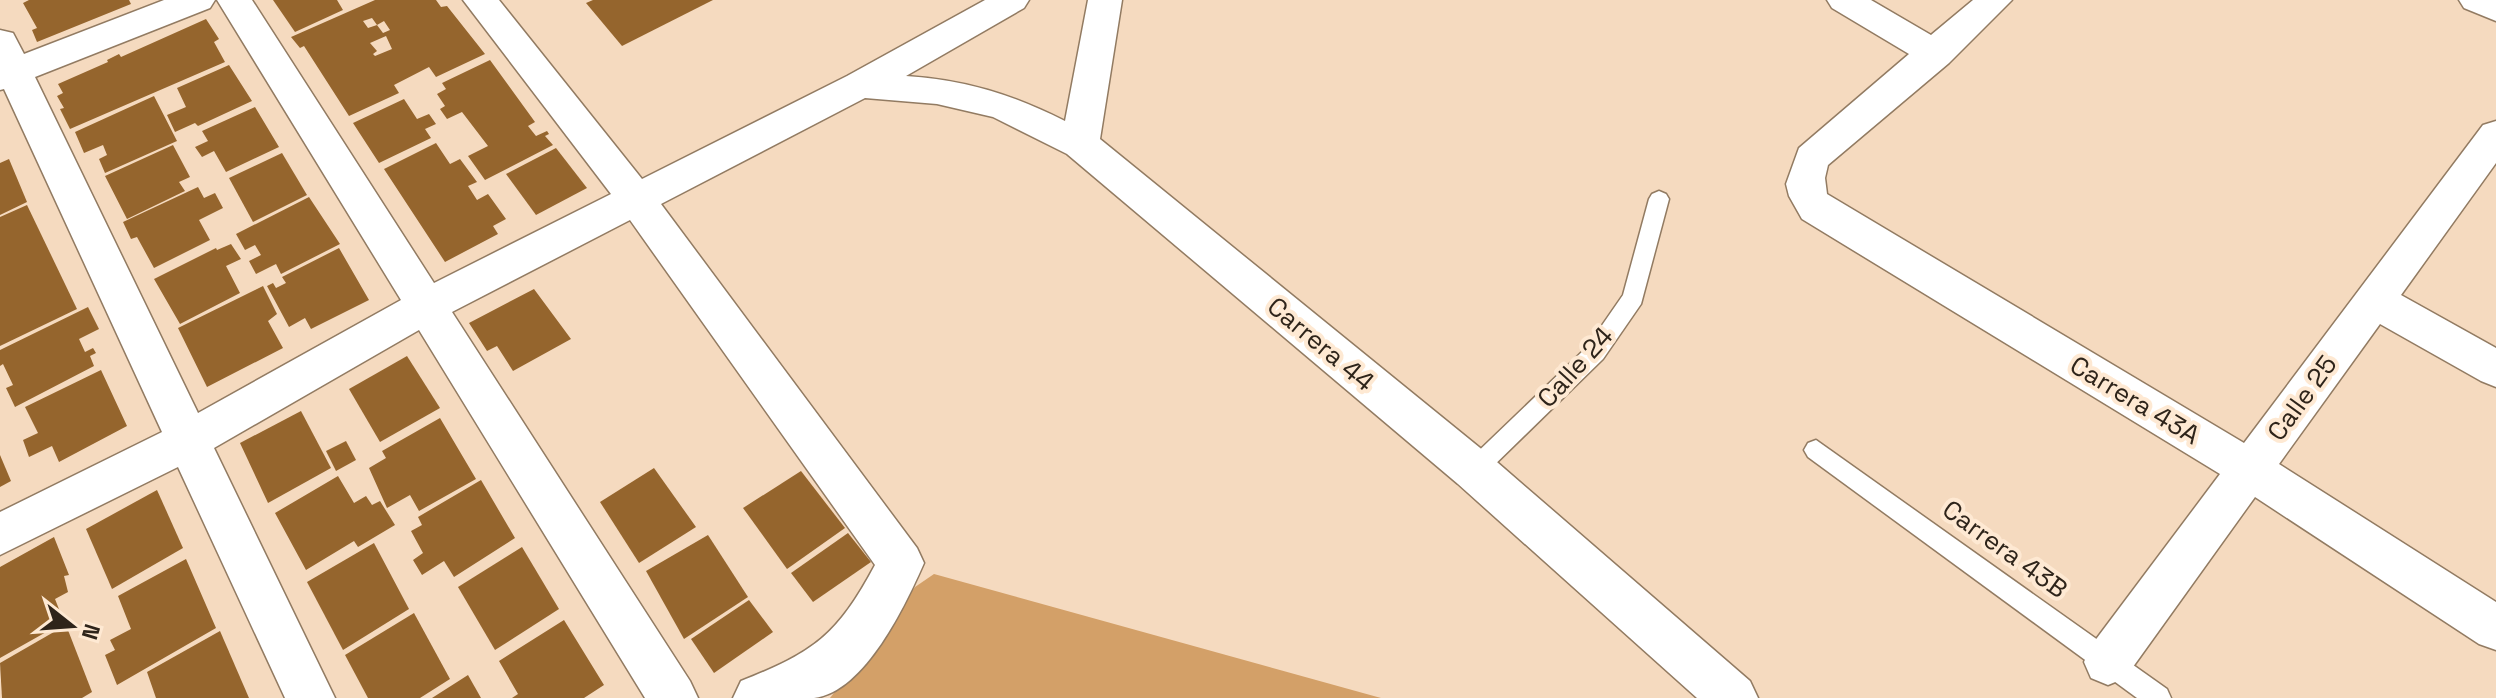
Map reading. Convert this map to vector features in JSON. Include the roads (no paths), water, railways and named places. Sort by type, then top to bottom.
[{"type":"street","points":[[198,0],[5,64],[310,698]]},
{"type":"street","points":[[234,0],[673,698]]},
{"type":"street","points":[[480,0],[635,197],[901,563],[875,612],[840,657],[802,688],[758,698]]},
{"type":"street","points":[[0,534],[187,441],[426,306],[860,85],[1012,0]]},
{"type":"street","points":[[1080,144],[1105,0]]},
{"type":"street","points":[[1844,0],[1936,54],[1995,0]]},
{"type":"street","points":[[2476,0],[2496,9]]},
{"type":"street","name":"Carrera 43A","points":[[1936,54],[1812,158],[1804,178],[1805,194],[1816,208],[2249,469],[2496,628]]},
{"type":"street","name":"Carrera 44","points":[[860,85],[937,91],[1003,106],[1080,144],[1474,470],[1733,698]]},
{"type":"street","name":"Calle 25","points":[[2108,662],[2374,300],[2489,157]]},
{"type":"street","points":[[2374,300],[2496,369]]},
{"type":"lane","name":"Calle 24","points":[[1474,470],[1595,353],[1633,298],[1659,199]]},
{"type":"lane","name":"Carrera 43B","points":[[1816,450],[2158,698]]}]
